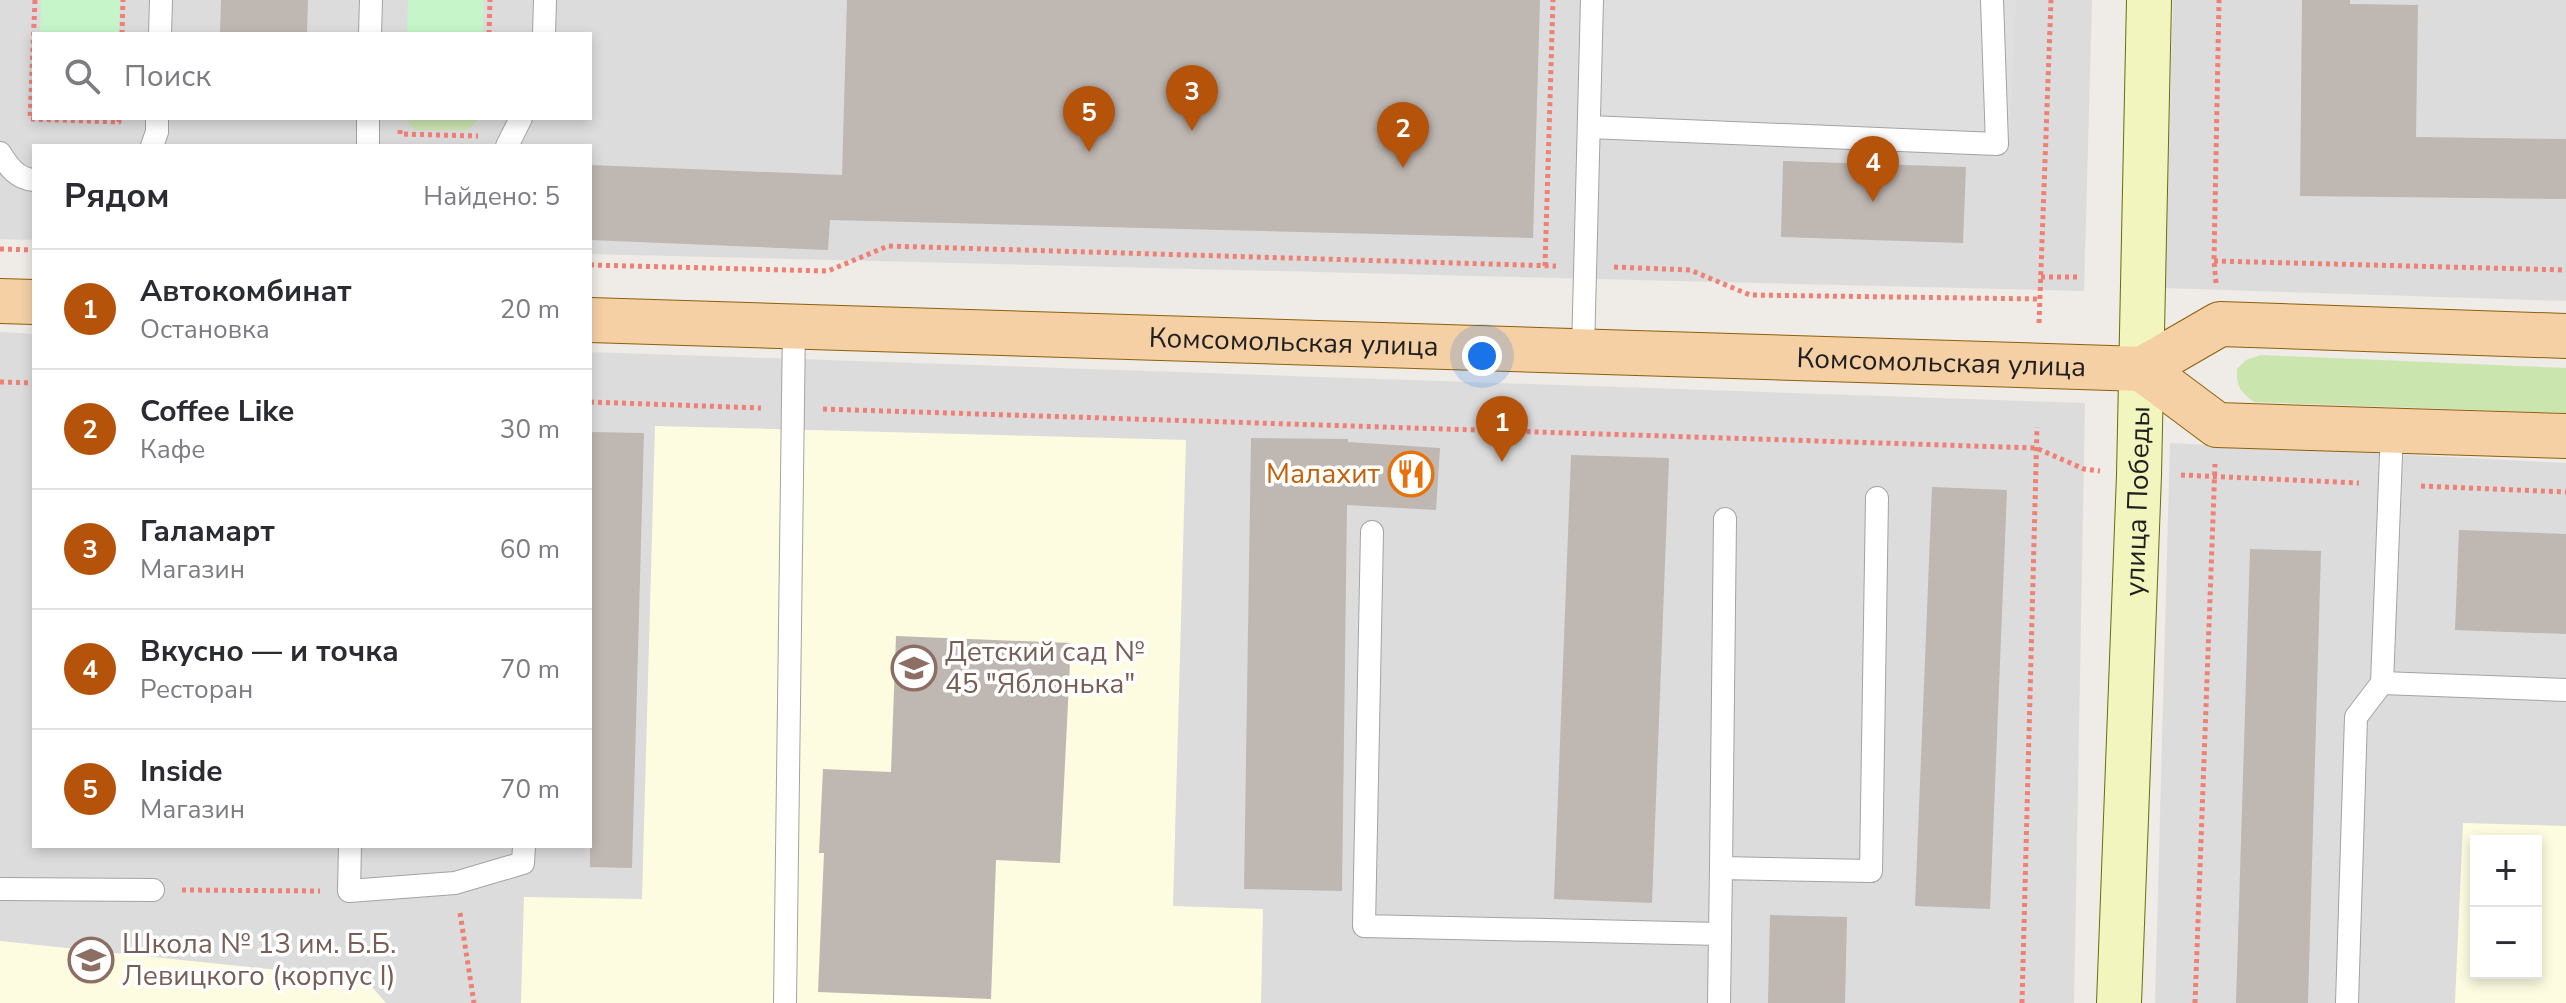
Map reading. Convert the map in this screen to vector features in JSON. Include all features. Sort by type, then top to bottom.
[{"type":"main road","name":"улица Победы","points":[[2119,1003],[2139,475],[2149,0]]},
{"type":"main road","points":[[0,301],[32,302]]},
{"type":"main road","name":"Комсомольская улица","points":[[592,320],[2142,369]]},
{"type":"main road","points":[[2566,336],[2220,324],[2142,369],[2217,425],[2566,436]]},
{"type":"lane","points":[[160,32],[161,0]]},
{"type":"lane","points":[[370,32],[371,0]]},
{"type":"lane","points":[[544,32],[545,0]]},
{"type":"lane","points":[[1583,351],[1592,0]]},
{"type":"lane","points":[[1589,127],[1997,144],[1992,0]]},
{"type":"lane","points":[[153,144],[157,120]]},
{"type":"lane","points":[[368,120],[368,144]]},
{"type":"lane","points":[[508,144],[520,120]]},
{"type":"lane","points":[[0,153],[9,168],[32,180]]},
{"type":"lane","points":[[785,1003],[794,326]]},
{"type":"lane","points":[[2347,1003],[2356,717],[2382,683],[2392,430]]},
{"type":"lane","points":[[1721,868],[1871,871],[1877,498]]},
{"type":"lane","points":[[1719,1003],[1725,519]]},
{"type":"lane","points":[[1372,532],[1364,926],[1720,934]]},
{"type":"lane","points":[[2382,683],[2566,690]]},
{"type":"lane","points":[[350,848],[349,891],[455,883],[523,863],[524,848]]},
{"type":"lane","points":[[0,889],[153,890]]},
{"type":"path","points":[[34,32],[35,0]]},
{"type":"path","points":[[122,32],[123,0]]},
{"type":"path","points":[[489,32],[490,0]]},
{"type":"path","points":[[1545,266],[1553,0]]},
{"type":"path","points":[[2038,329],[2051,0]]},
{"type":"path","points":[[2219,0],[2214,261],[2220,324]]},
{"type":"path","points":[[32,71],[32,119]]},
{"type":"path","points":[[60,120],[119,120]]},
{"type":"path","points":[[401,120],[400,134],[485,136]]},
{"type":"path","points":[[592,265],[828,271],[888,246],[1690,270],[1750,295],[2040,299]]},
{"type":"path","points":[[0,249],[32,250]]},
{"type":"path","points":[[2214,261],[2566,270]]},
{"type":"path","points":[[2041,277],[2081,277]]},
{"type":"path","points":[[0,382],[32,383]]},
{"type":"path","points":[[592,402],[2036,448],[2084,469],[2139,475],[2215,475],[2566,492]]},
{"type":"path","points":[[2195,1003],[2217,425]]},
{"type":"path","points":[[2022,1003],[2037,427]]},
{"type":"path","points":[[455,883],[474,1003]]},
{"type":"path","points":[[153,890],[349,891]]},
{"type":"shaded area","points":[[0,0],[2092,0],[2084,291],[592,254],[592,144],[32,144],[32,240],[0,239]]},
{"type":"shaded area","points":[[1586,0],[2016,0],[2010,134],[1581,115]]},
{"type":"shaded area","points":[[2173,0],[2566,0],[2566,301],[2165,288]]},
{"type":"shaded area","points":[[0,332],[32,334],[32,848],[592,848],[592,352],[2085,403],[2074,1003],[0,1003]]},
{"type":"shaded area","name":"Детский сад № 45 \"Яблонька\"","points":[[655,426],[1186,440],[1173,906],[1263,909],[1261,1003],[521,1003],[524,897],[642,899]]},
{"type":"shaded area","points":[[2170,443],[2566,463],[2566,1003],[2155,1003]]},
{"type":"shaded area","points":[[2463,823],[2566,826],[2566,1003],[2455,1003]]},
{"type":"shaded area","name":"Школа № 13 им. Б.Б. Левицкого (корпус I)","points":[[0,941],[365,979],[386,1003],[0,1003]]},
{"type":"green space","points":[[41,0],[120,0],[119,32],[40,32]]},
{"type":"green space","points":[[408,0],[484,0],[483,32],[407,32]]},
{"type":"green space","points":[[407,120],[477,120],[468,130],[415,130]]},
{"type":"green space","points":[[2261,355],[2566,368],[2566,413],[2254,402],[2240,388],[2237,369],[2246,360]]},
{"type":"building","points":[[221,0],[308,0],[307,32],[220,32]]},
{"type":"building","points":[[847,0],[1540,0],[1533,238],[830,220],[828,250],[592,240],[592,165],[842,175]]},
{"type":"building","points":[[2302,0],[2418,5],[2416,137],[2566,139],[2566,199],[2300,196]]},
{"type":"building","points":[[1783,161],[1966,167],[1963,243],[1781,237]]},
{"type":"building","points":[[592,432],[644,433],[632,868],[590,867]]},
{"type":"building","points":[[1251,438],[1348,439],[1348,442],[1440,448],[1436,510],[1347,505],[1342,891],[1244,889]]},
{"type":"building","points":[[1571,455],[1669,458],[1652,903],[1554,899]]},
{"type":"building","points":[[1932,487],[2007,490],[1990,909],[1915,906]]},
{"type":"building","points":[[2459,530],[2566,534],[2566,634],[2455,630]]},
{"type":"building","points":[[2250,549],[2321,551],[2308,1003],[2236,1003]]},
{"type":"building","points":[[896,636],[1071,643],[1060,863],[996,860],[991,999],[818,992],[824,853],[819,853],[823,769],[891,772]]},
{"type":"building","points":[[1770,915],[1847,917],[1845,1003],[1768,1003]]},
{"type":"place","name":"Галамарт","points":[[1192,131]]},
{"type":"place","name":"Inside","points":[[1089,152]]},
{"type":"place","name":"Coffee Like","points":[[1403,168]]},
{"type":"place","name":"Вкусно — и точка","points":[[1873,202]]},
{"type":"place","name":"Автокомбинат","points":[[1502,462]]},
{"type":"place","name":"Малахит","points":[[1411,474]]},
{"type":"place","name":"Детский сад № 45 \"Яблонька\"","points":[[914,668]]},
{"type":"place","name":"Школа № 13 им. Б.Б. Левицкого (корпус I)","points":[[91,960]]}]
